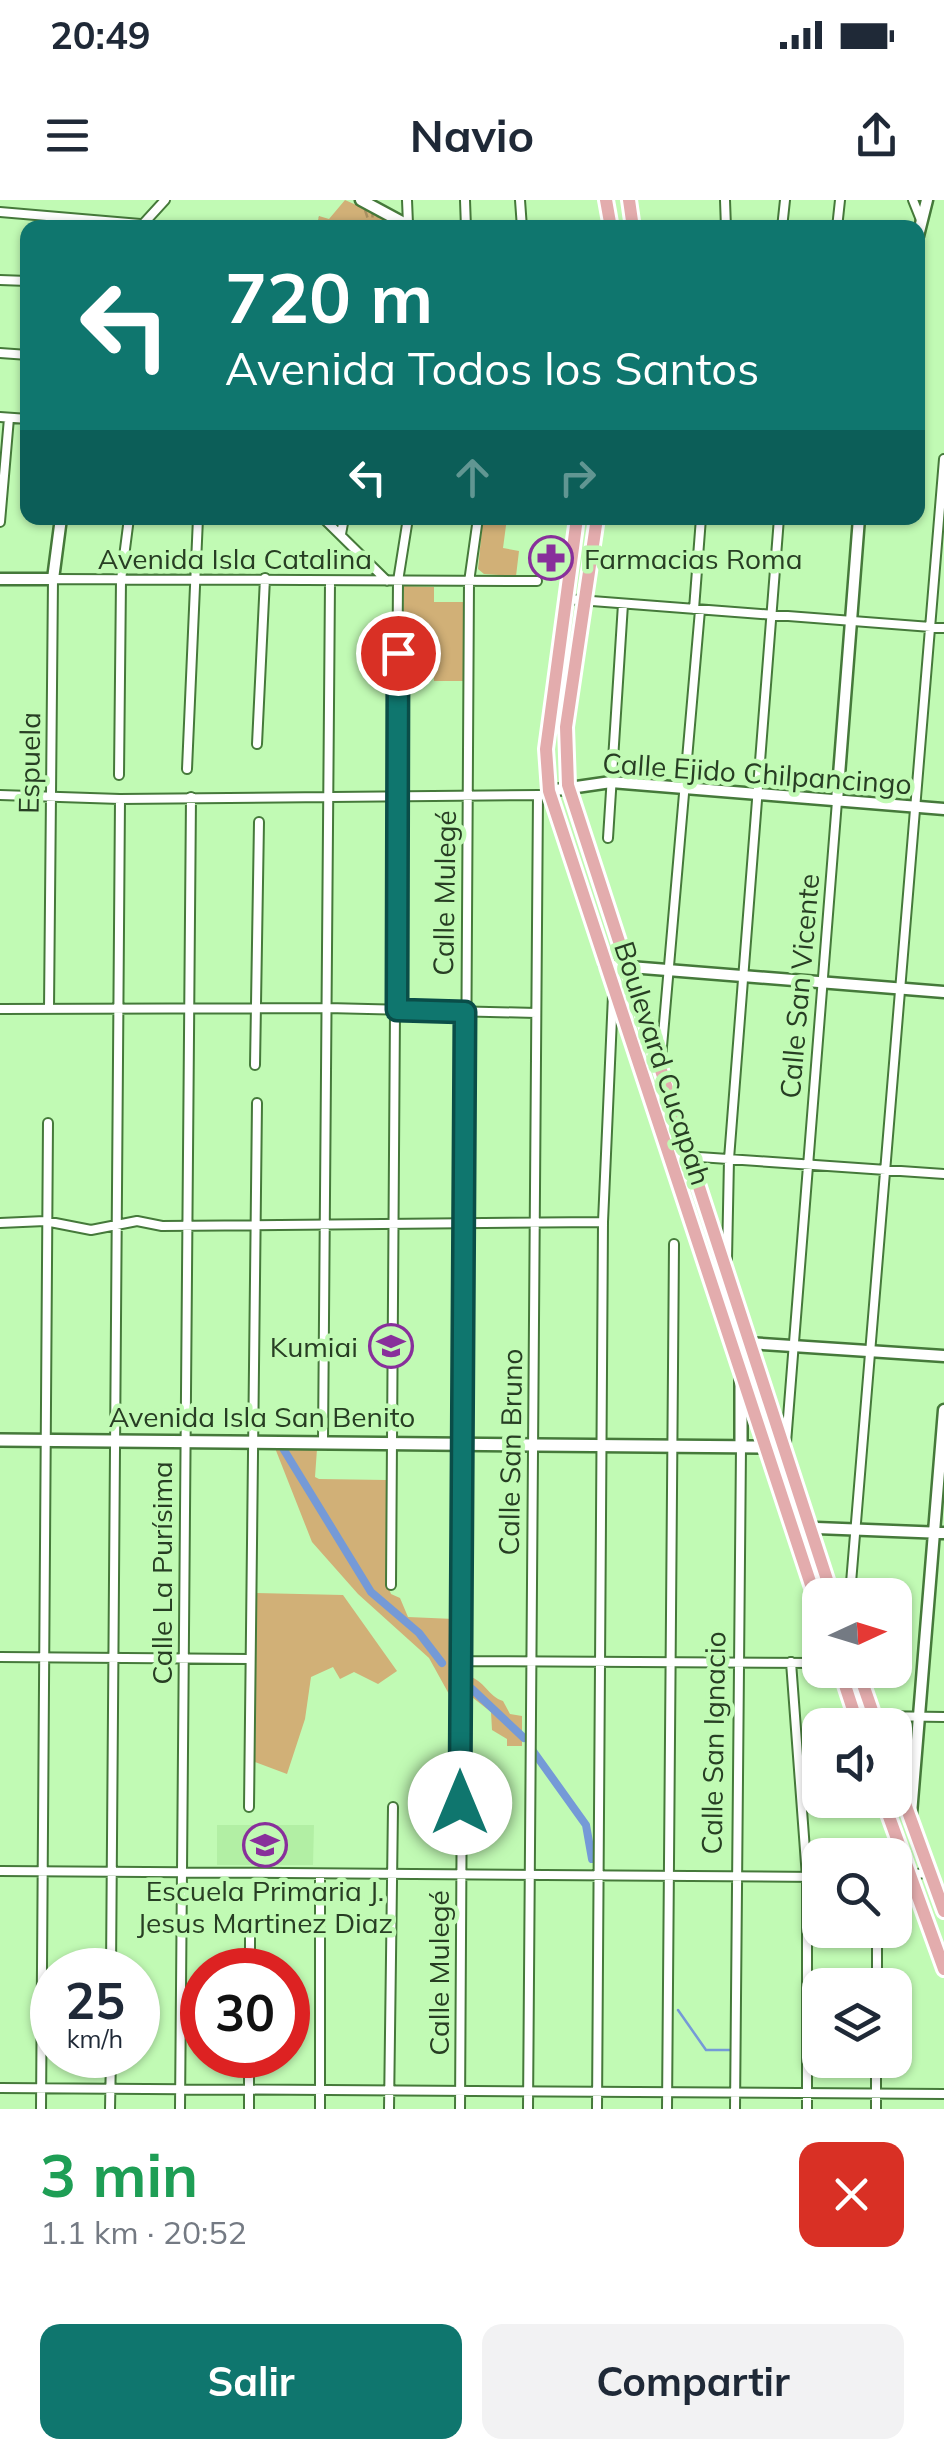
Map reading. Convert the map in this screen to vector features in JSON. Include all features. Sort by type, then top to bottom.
[{"type":"main road","name":"Boulevard Cucapah","points":[[576,525],[546,749],[544,793],[670,1155],[678,1190],[808,1578]]},
{"type":"main road","name":"Boulevard Cucapah","points":[[596,525],[566,727],[568,785],[826,1578]]},
{"type":"main road","points":[[678,1190],[691,1184],[698,1187]]},
{"type":"main road","name":"Calle San Ignacio","points":[[740,1447],[741,1378]]},
{"type":"main road","name":"Avenida Isla San Benito","points":[[0,1440],[764,1447]]},
{"type":"main road","points":[[910,1820],[943,1904]]},
{"type":"main road","points":[[912,1840],[917,1838]]},
{"type":"main road","points":[[912,1900],[944,1969]]},
{"type":"street","points":[[148,220],[165,200]]},
{"type":"street","points":[[361,200],[399,220]]},
{"type":"street","points":[[913,200],[921,220]]},
{"type":"street","points":[[921,220],[927,200]]},
{"type":"street","points":[[0,212],[78,220]]},
{"type":"street","points":[[0,522],[5,417]]},
{"type":"street","points":[[851,1578],[927,627],[944,459]]},
{"type":"street","name":"Espuela","points":[[50,1009],[54,579],[61,525]]},
{"type":"street","points":[[119,775],[121,580],[128,525]]},
{"type":"street","points":[[187,769],[192,579],[197,525]]},
{"type":"street","points":[[331,525],[387,581]]},
{"type":"street","points":[[341,534],[343,525]]},
{"type":"street","points":[[391,1585],[398,581],[407,525]]},
{"type":"street","name":"Calle Mulegé","points":[[460,2109],[469,582],[477,525]]},
{"type":"street","points":[[660,1067],[701,525]]},
{"type":"street","points":[[727,1279],[730,1159],[779,525]]},
{"type":"street","name":"Calle San Vicente","points":[[784,1457],[858,525]]},
{"type":"street","points":[[257,744],[265,578]]},
{"type":"street","name":"Avenida Isla Catalina","points":[[0,579],[537,581]]},
{"type":"street","points":[[324,1441],[330,582]]},
{"type":"street","points":[[566,599],[944,628]]},
{"type":"street","points":[[608,838],[623,604]]},
{"type":"street","name":"Calle Ejido Chilpancingo","points":[[544,793],[568,785],[611,782],[944,810]]},
{"type":"street","points":[[0,795],[120,799],[544,793]]},
{"type":"street","name":"Calle San Bruno","points":[[528,2109],[536,1013],[544,793]]},
{"type":"street","name":"Calle La Purísima","points":[[180,2109],[186,1010],[191,797]]},
{"type":"street","points":[[112,1948],[120,799]]},
{"type":"street","points":[[255,1064],[259,822]]},
{"type":"street","points":[[605,965],[944,992]]},
{"type":"street","points":[[597,2109],[603,1222],[614,990]]},
{"type":"street","points":[[0,1009],[327,1008],[536,1013]]},
{"type":"street","points":[[250,1807],[257,1103]]},
{"type":"street","points":[[41,2109],[48,1122]]},
{"type":"street","points":[[670,1155],[944,1174]]},
{"type":"street","points":[[0,1223],[45,1221],[91,1230],[137,1222],[395,1227],[603,1222]]},
{"type":"street","points":[[667,2109],[674,1244]]},
{"type":"street","points":[[748,1343],[944,1356]]},
{"type":"street","points":[[910,1820],[937,1537],[944,1410]]},
{"type":"street","name":"Calle San Ignacio","points":[[735,2109],[740,1447]]},
{"type":"street","points":[[790,1527],[937,1537]]},
{"type":"street","points":[[0,1657],[250,1659]]},
{"type":"street","points":[[461,1661],[802,1662]]},
{"type":"street","points":[[790,1662],[804,1838]]},
{"type":"street","points":[[912,1715],[944,1716]]},
{"type":"street","points":[[389,2109],[392,1807]]},
{"type":"street","points":[[0,1871],[802,1876]]},
{"type":"street","points":[[912,1876],[929,1872]]},
{"type":"street","points":[[320,1874],[320,2109]]},
{"type":"street","points":[[250,1935],[250,1948]]},
{"type":"street","points":[[807,1948],[807,2109]]},
{"type":"street","points":[[110,2078],[110,2109]]},
{"type":"street","points":[[249,2078],[249,2109]]},
{"type":"street","points":[[876,2078],[876,2109]]},
{"type":"street","points":[[0,2088],[944,2094]]},
{"type":"shaded area","name":"Escuela Primaria J. Jesus Martinez Diaz","points":[[217,1825],[314,1825],[313,1865],[217,1865]]},
{"type":"green space","points":[[345,200],[390,220],[318,220],[319,216],[329,219]]},
{"type":"green space","points":[[482,525],[506,525],[503,548],[519,551],[516,576],[484,574],[478,569]]},
{"type":"green space","points":[[404,586],[434,587],[434,602],[464,602],[463,681],[434,681],[433,668],[402,667]]},
{"type":"green space","points":[[275,1448],[317,1449],[315,1477],[319,1479],[386,1480],[386,1581],[391,1594],[400,1598],[408,1617],[454,1619],[455,1705],[429,1658],[358,1594],[312,1542]]},
{"type":"green space","points":[[256,1593],[343,1595],[397,1671],[378,1684],[354,1672],[340,1679],[333,1667],[311,1677],[305,1719],[287,1774],[255,1762]]},
{"type":"green space","points":[[468,1676],[503,1701],[510,1714],[522,1716],[522,1746],[507,1746],[507,1739],[492,1730],[491,1712],[468,1694]]},
{"type":"waterway","points":[[284,1450],[371,1592],[419,1633],[442,1663]]},
{"type":"waterway","points":[[472,1689],[524,1738]]},
{"type":"waterway","points":[[533,1751],[586,1825],[592,1859]]},
{"type":"waterway","points":[[678,2010],[706,2050],[732,2050]]},
{"type":"place","name":"Farmacias Roma","points":[[551,558]]},
{"type":"place","name":"Kumiai","points":[[391,1346]]},
{"type":"place","name":"Escuela Primaria J. Jesus Martinez Diaz","points":[[265,1845]]},
{"type":"route","points":[[398,653],[397,1010],[465,1012],[460,1803]]}]
